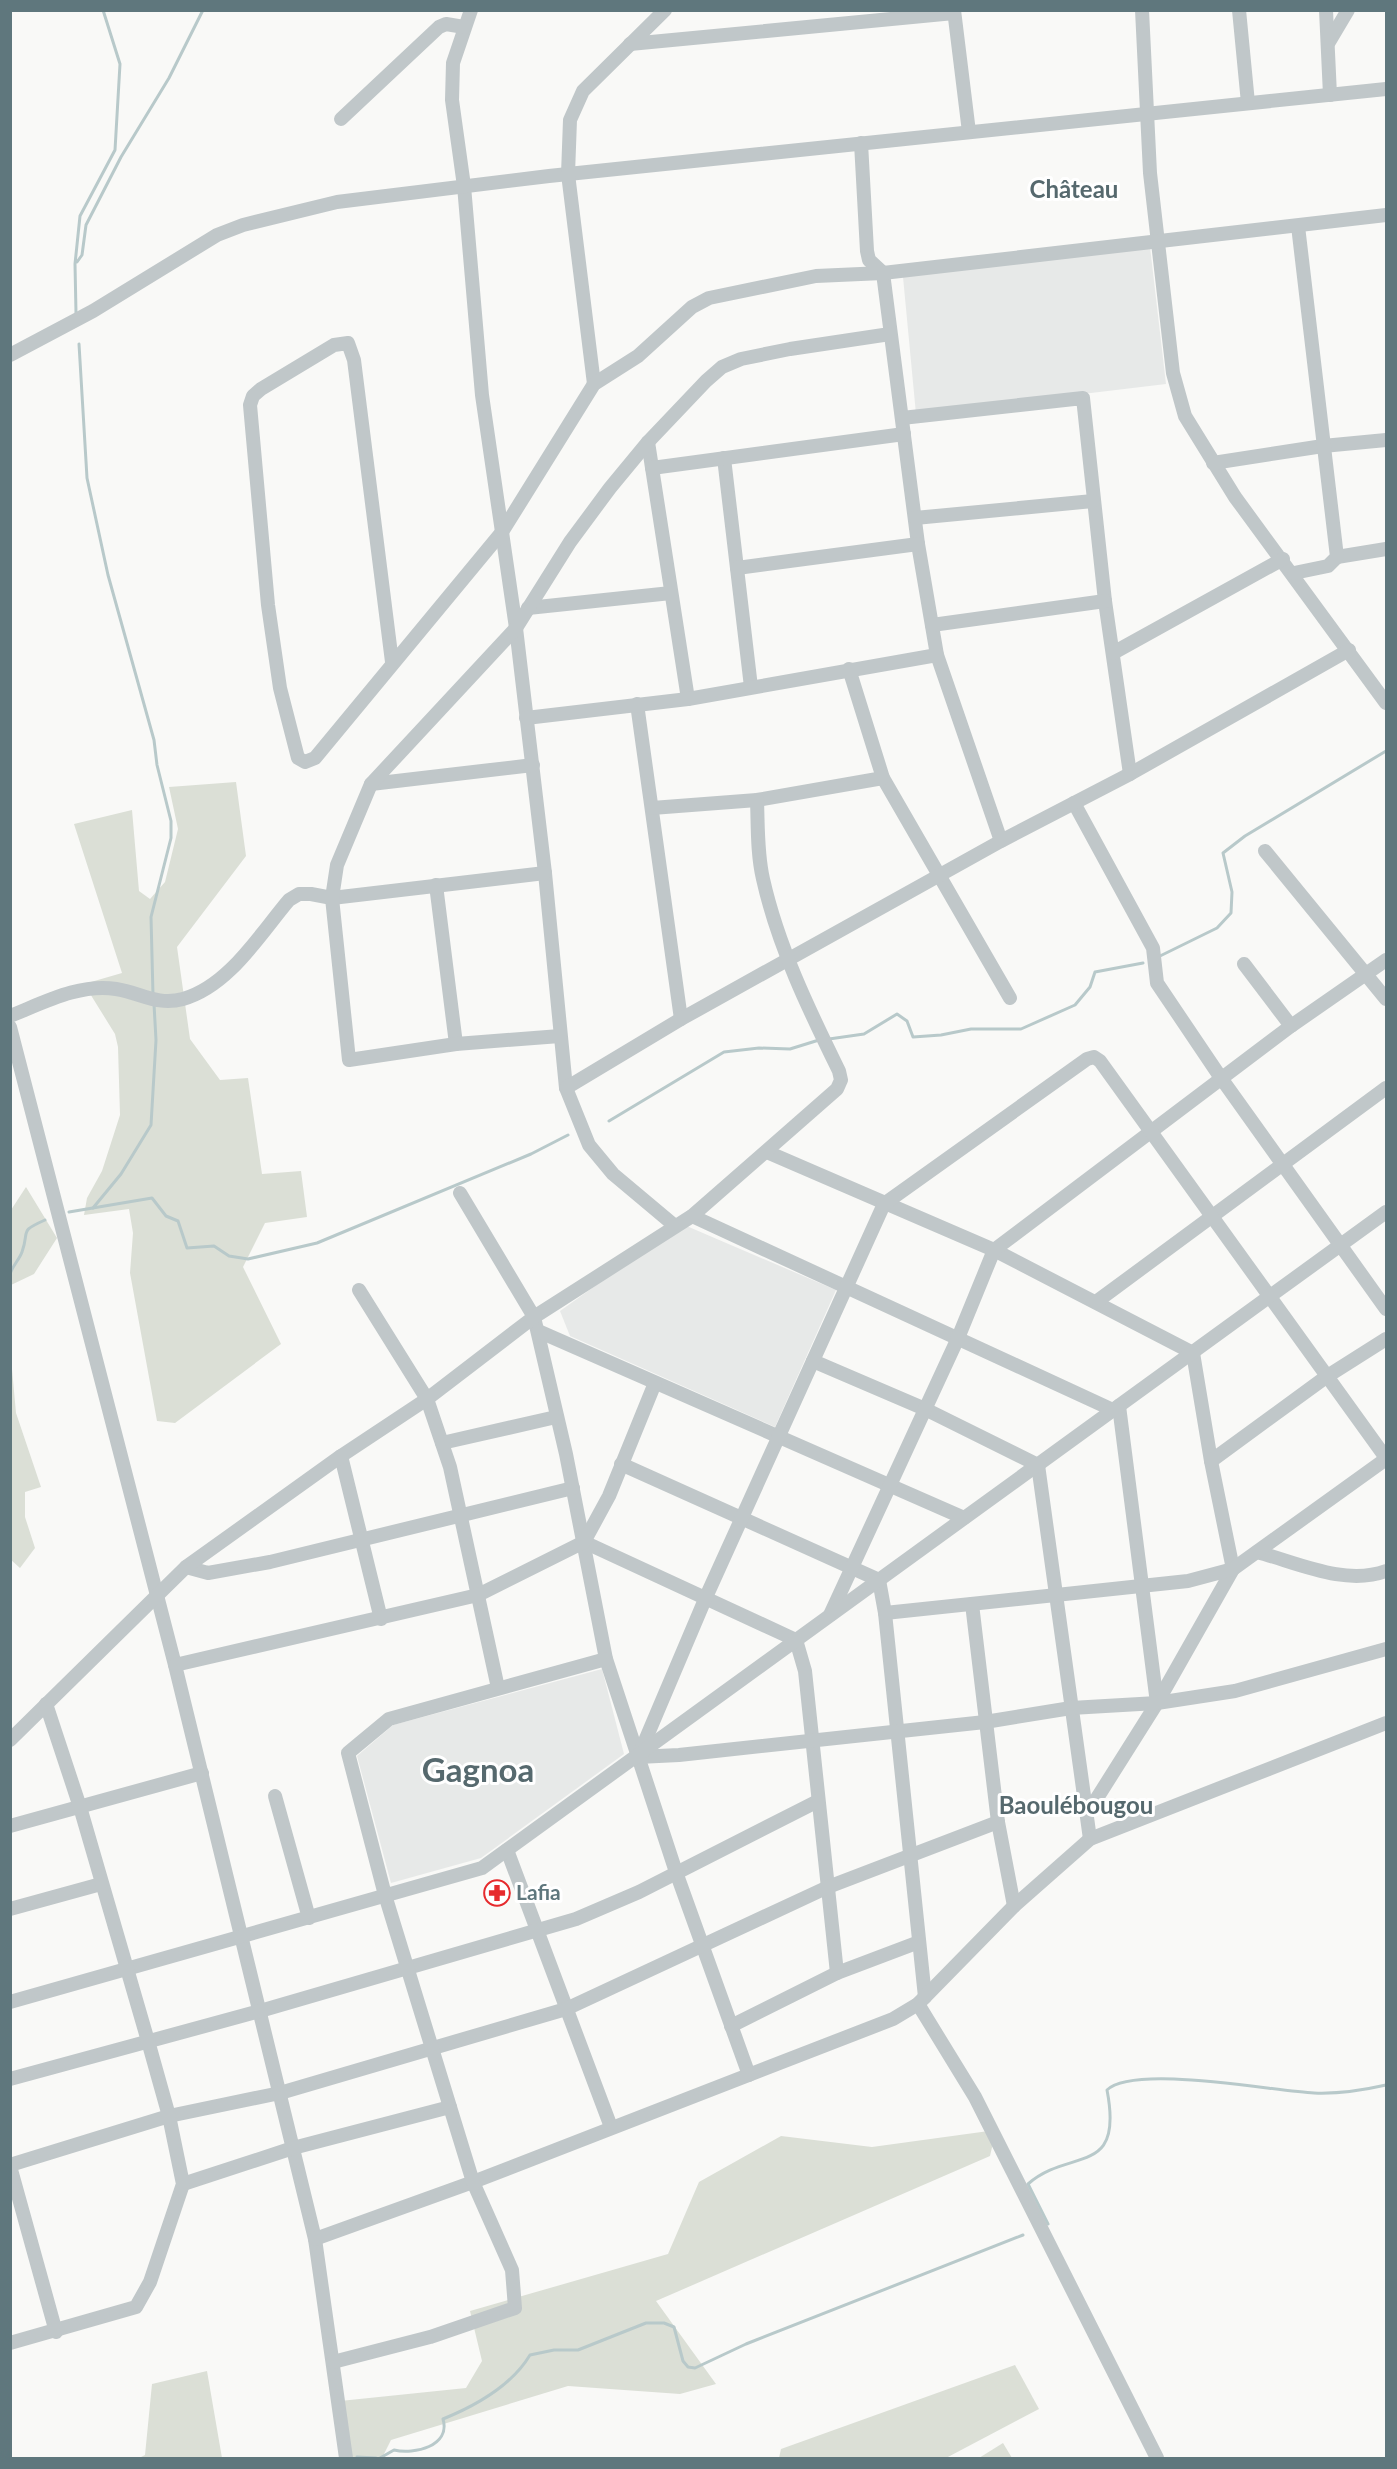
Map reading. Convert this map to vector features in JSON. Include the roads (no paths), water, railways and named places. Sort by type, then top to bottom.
[{"type":"street","points":[[471,10],[453,63],[452,100],[464,186],[482,395],[516,628],[546,873],[566,1088],[589,1144],[614,1174],[675,1226]]},
{"type":"street","points":[[594,384],[568,174],[570,120],[575,103],[583,91],[665,10]]},
{"type":"street","points":[[1142,10],[1146,113],[1168,341],[1178,395],[1185,416],[1213,463],[1386,703]]},
{"type":"street","points":[[1239,10],[1248,103]]},
{"type":"street","points":[[1326,10],[1330,95]]},
{"type":"street","points":[[1329,42],[1348,10]]},
{"type":"street","points":[[630,44],[954,12],[969,132]]},
{"type":"street","points":[[341,119],[439,27],[446,24],[464,27]]},
{"type":"street","points":[[10,356],[93,311],[217,235],[243,225],[337,202],[568,174],[1386,89]]},
{"type":"street","points":[[861,143],[867,251],[874,267],[883,273],[918,544],[937,655],[1001,841]]},
{"type":"street","points":[[392,662],[354,360],[348,343],[334,345],[261,389],[253,396],[250,405],[268,605],[280,688],[298,758],[305,762],[315,758],[392,662],[502,532],[594,384],[638,356],[692,307],[709,298],[816,276],[883,273],[1386,215]]},
{"type":"street","points":[[1298,226],[1337,557]]},
{"type":"street","points":[[561,1036],[456,1044],[349,1060],[332,898],[337,865],[371,784],[516,628],[570,542],[648,442],[722,367],[767,352],[890,333]]},
{"type":"street","points":[[902,418],[1083,398],[1105,601],[1130,774]]},
{"type":"street","points":[[652,468],[904,434]]},
{"type":"street","points":[[1213,463],[1323,446],[1386,440]]},
{"type":"street","points":[[648,442],[688,699]]},
{"type":"street","points":[[724,458],[751,687]]},
{"type":"street","points":[[915,518],[1093,501]]},
{"type":"street","points":[[737,568],[918,544]]},
{"type":"street","points":[[1294,573],[1328,566],[1337,557],[1386,549]]},
{"type":"street","points":[[1113,653],[1283,559]]},
{"type":"street","points":[[528,608],[671,594]]},
{"type":"street","points":[[932,625],[1105,601]]},
{"type":"street","points":[[566,1088],[681,1019],[940,877],[1001,841],[1130,774],[1349,650]]},
{"type":"street","points":[[526,718],[688,699],[937,655]]},
{"type":"street","points":[[849,669],[883,778],[1010,998]]},
{"type":"street","points":[[637,704],[681,1019]]},
{"type":"street","points":[[371,784],[533,765]]},
{"type":"street","points":[[652,808],[757,800],[883,778]]},
{"type":"street","points":[[10,1740],[186,1567],[341,1456],[427,1399],[534,1317],[692,1216],[837,1089],[841,1080],[839,1071],[788,961],[762,877],[757,800]]},
{"type":"street","points":[[1074,803],[1153,948],[1157,983],[1221,1078],[1386,1309]]},
{"type":"street","points":[[1265,851],[1368,973],[1386,999]]},
{"type":"street","points":[[10,1016],[52,999],[84,991],[114,988],[154,1002],[184,999],[211,984],[231,968],[290,900],[299,894],[332,898],[546,873]]},
{"type":"street","points":[[436,885],[456,1044]]},
{"type":"street","points":[[830,1616],[958,1338],[994,1250],[1221,1078],[1386,960]]},
{"type":"street","points":[[1244,964],[1292,1026]]},
{"type":"street","points":[[10,1027],[158,1596],[315,2239],[346,2458]]},
{"type":"street","points":[[638,1757],[706,1597],[884,1204],[1087,1059],[1095,1057],[1151,1130],[1386,1458],[1233,1569],[1188,1581],[885,1613]]},
{"type":"street","points":[[1096,1302],[1386,1088]]},
{"type":"street","points":[[767,1152],[994,1250],[1193,1353]]},
{"type":"street","points":[[460,1193],[534,1317],[573,1488],[606,1659],[675,1872],[749,2075]]},
{"type":"street","points":[[10,2002],[482,1868],[1386,1212]]},
{"type":"street","points":[[692,1216],[1116,1408]]},
{"type":"street","points":[[359,1290],[427,1399],[442,1443],[460,1516],[498,1688]]},
{"type":"street","points":[[538,1331],[964,1518]]},
{"type":"street","points":[[1211,1461],[1326,1377],[1386,1339]]},
{"type":"street","points":[[1087,1814],[1156,1703],[1233,1569],[1211,1461],[1193,1353]]},
{"type":"street","points":[[813,1361],[925,1409],[1038,1465]]},
{"type":"street","points":[[175,1665],[478,1595],[584,1542],[609,1496],[655,1383]]},
{"type":"street","points":[[1116,1408],[1156,1703]]},
{"type":"street","points":[[442,1443],[556,1417]]},
{"type":"street","points":[[341,1456],[381,1619]]},
{"type":"street","points":[[621,1464],[741,1520],[879,1580]]},
{"type":"street","points":[[1038,1465],[1090,1839]]},
{"type":"street","points":[[186,1567],[208,1573],[270,1562],[573,1488]]},
{"type":"street","points":[[584,1542],[796,1640],[805,1671],[837,1973]]},
{"type":"street","points":[[1257,1552],[1343,1576],[1359,1577],[1386,1571]]},
{"type":"street","points":[[879,1580],[885,1613],[919,1941],[921,2001],[975,2097],[1157,2458]]},
{"type":"street","points":[[972,1604],[998,1822],[1014,1906]]},
{"type":"street","points":[[638,1757],[811,1742],[986,1722],[1071,1708],[1156,1703],[1235,1691],[1386,1649]]},
{"type":"street","points":[[333,2362],[430,2337],[515,2308],[512,2270],[473,2182],[385,1895],[348,1753],[390,1719],[606,1659]]},
{"type":"street","points":[[10,2343],[56,2332],[136,2307],[150,2282],[183,2184],[169,2116],[148,2041],[80,1807],[46,1704]]},
{"type":"street","points":[[315,2239],[473,2182],[893,2019],[921,2001],[1014,1906],[1090,1839],[1386,1723]]},
{"type":"street","points":[[10,1826],[202,1773]]},
{"type":"street","points":[[274,1796],[309,1918]]},
{"type":"street","points":[[10,2079],[260,2011],[538,1931],[598,1911],[818,1801]]},
{"type":"street","points":[[56,2332],[10,2166],[169,2116],[280,2093],[566,2009],[828,1887],[910,1858],[998,1822]]},
{"type":"street","points":[[507,1850],[611,2127]]},
{"type":"street","points":[[10,1910],[101,1884]]},
{"type":"street","points":[[731,2026],[837,1973],[919,1941]]},
{"type":"street","points":[[183,2184],[293,2148],[450,2107]]},
{"type":"waterway","points":[[76,313],[75,264],[80,216],[115,150],[120,64],[103,10]]},
{"type":"waterway","points":[[77,262],[82,255],[86,225],[121,157],[169,78],[203,10]]},
{"type":"waterway","points":[[79,344],[87,478],[108,575],[154,740],[157,765],[171,821],[171,838],[151,917],[153,995]]},
{"type":"waterway","points":[[1160,956],[1217,928],[1231,913],[1232,892],[1223,853],[1245,836],[1386,751]]},
{"type":"waterway","points":[[829,1039],[864,1034],[897,1014],[907,1021],[913,1037],[941,1035],[971,1029],[1021,1029],[1075,1005],[1090,987],[1095,972],[1143,963]]},
{"type":"waterway","points":[[93,1208],[121,1174],[151,1125],[156,1040],[154,1004]]},
{"type":"waterway","points":[[609,1121],[724,1052],[759,1048],[790,1049],[819,1040]]},
{"type":"waterway","points":[[69,1212],[152,1198],[166,1216],[178,1221],[187,1248],[214,1246],[229,1256],[248,1259],[317,1243],[531,1154],[568,1135]]},
{"type":"waterway","points":[[10,1274],[22,1252],[26,1232],[45,1220]]},
{"type":"waterway","points":[[1048,2224],[1028,2184],[1044,2173],[1090,2156],[1101,2149],[1108,2137],[1110,2118],[1107,2090],[1122,2083],[1145,2079],[1174,2079],[1323,2093],[1386,2085]]},
{"type":"waterway","points":[[380,2458],[394,2450],[420,2450],[436,2442],[442,2436],[443,2419],[468,2408],[503,2385],[530,2355],[554,2350],[578,2350],[646,2323],[664,2323],[674,2327],[683,2361],[688,2367],[695,2368],[746,2344],[1023,2235]]},
{"type":"waterway","points":[[357,2457],[376,2458]]},
{"type":"place","name":"Lafia","points":[[497,1893]]},
{"type":"district","name":"Château","points":[[1074,190]]},
{"type":"district","name":"Gagnoa","points":[[478,1770]]},
{"type":"district","name":"Baoulébougou","points":[[1076,1806]]}]
